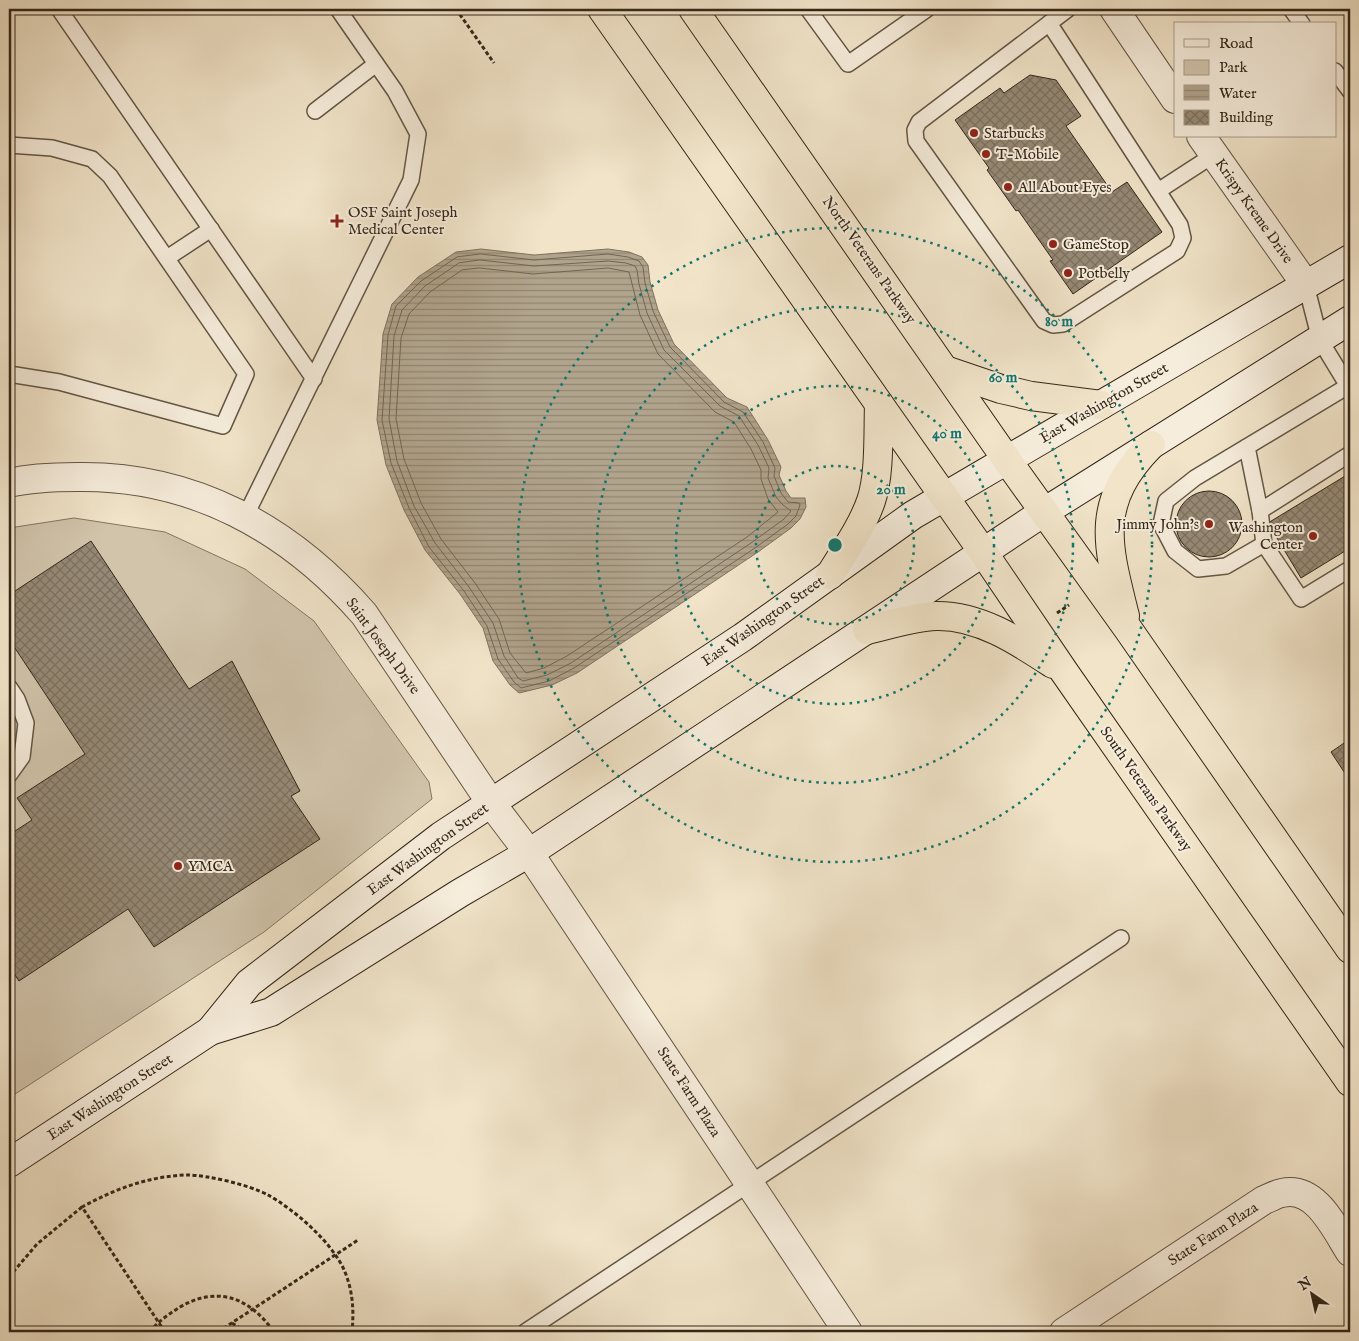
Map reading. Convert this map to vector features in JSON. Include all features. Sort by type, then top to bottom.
[{"type":"highway","points":[[602,9],[944,496]]},
{"type":"highway","name":"North Veterans Parkway","points":[[693,9],[1044,512]]},
{"type":"highway","points":[[945,370],[1001,389],[1030,396],[1101,405]]},
{"type":"highway","points":[[830,575],[871,501],[875,482],[879,404]]},
{"type":"highway","points":[[1128,629],[1110,548],[1111,511],[1122,480],[1134,462],[1151,445]]},
{"type":"highway","name":"South Veterans Parkway","points":[[944,496],[1350,1082]]},
{"type":"highway","points":[[1044,512],[1128,629],[1350,949]]},
{"type":"highway","points":[[867,630],[925,618],[952,616],[980,624],[1017,640],[1065,672]]},
{"type":"main road","points":[[1114,9],[1174,97]]},
{"type":"main road","name":"Krispy Kreme Drive","points":[[1208,145],[1306,285]]},
{"type":"main road","name":"East Washington Street","points":[[210,1031],[249,983],[441,836],[743,637],[913,515],[1350,259]]},
{"type":"main road","name":"East Washington Street","points":[[9,1163],[210,1031],[271,1012],[444,903],[529,853],[1044,512],[1350,320]]},
{"type":"main road","name":"Saint Joseph Drive","points":[[9,483],[56,477],[132,479],[182,491],[210,501],[245,517],[274,534],[302,554],[364,614],[491,804],[529,853]]},
{"type":"main road","name":"State Farm Plaza","points":[[529,853],[848,1332]]},
{"type":"main road","name":"State Farm Plaza","points":[[1064,1332],[1264,1200],[1282,1192],[1301,1193],[1315,1202],[1350,1252]]},
{"type":"lane","points":[[59,9],[314,379]]},
{"type":"lane","points":[[245,517],[411,180],[418,134],[395,91],[338,9]]},
{"type":"lane","points":[[816,12],[848,64],[927,9]]},
{"type":"lane","points":[[1049,23],[1180,225],[1183,238],[1177,251],[1063,324],[1053,325],[1044,321],[916,141],[915,130],[919,122],[1049,23],[1068,9]]},
{"type":"lane","points":[[1291,9],[1301,22]]},
{"type":"lane","points":[[315,111],[376,64]]},
{"type":"lane","points":[[1336,71],[1350,91]]},
{"type":"lane","points":[[9,145],[52,148],[92,159],[110,176],[246,374],[223,426],[59,382],[9,374]]},
{"type":"lane","points":[[1158,191],[1208,145]]},
{"type":"lane","points":[[167,258],[211,229]]},
{"type":"lane","points":[[1264,544],[1226,566],[1198,569],[1175,551],[1161,524],[1166,501],[1195,478],[1349,386],[1320,340],[1306,285]]},
{"type":"lane","points":[[1247,447],[1260,511],[1264,544],[1301,599],[1350,568]]},
{"type":"lane","points":[[1260,511],[1350,454]]},
{"type":"lane","points":[[9,775],[22,757],[26,723],[12,697]]},
{"type":"lane","points":[[525,1332],[1120,938]]},
{"type":"path","points":[[456,9],[494,63]]},
{"type":"path","points":[[1052,616],[1069,605]]},
{"type":"path","points":[[9,1277],[37,1244],[82,1207],[108,1193],[133,1184],[164,1177],[189,1175],[214,1178],[267,1194],[292,1211],[320,1237],[345,1271],[353,1299],[352,1332]]},
{"type":"path","points":[[82,1207],[165,1332]]},
{"type":"path","points":[[218,1332],[358,1240]]},
{"type":"path","points":[[150,1332],[170,1313],[188,1303],[206,1297],[224,1296],[239,1300],[253,1308],[274,1332]]},
{"type":"path","points":[[232,1323],[246,1332]]},
{"type":"green space","name":"YMCA","points":[[74,518],[165,532],[245,569],[314,621],[429,782],[432,799],[264,932],[9,1098],[9,528]]},
{"type":"water","points":[[481,249],[534,255],[608,249],[629,252],[642,257],[648,265],[650,282],[658,310],[674,344],[727,398],[747,407],[768,440],[781,467],[779,475],[786,491],[791,498],[805,498],[806,507],[800,519],[791,528],[758,552],[577,673],[552,685],[519,693],[510,685],[493,661],[483,628],[460,594],[425,550],[404,510],[386,465],[377,420],[383,334],[392,304],[418,277],[456,252]]},
{"type":"building","points":[[1030,75],[1056,80],[1081,116],[1066,126],[1112,192],[1127,182],[1162,232],[1073,294],[1050,261],[1053,260],[987,170],[989,168],[955,120],[1000,88],[1004,93]]},
{"type":"building","name":"Washington Center","points":[[1350,473],[1350,548],[1301,578],[1268,523]]},
{"type":"building","name":"Jimmy John's","points":[[1209,491],[1222,494],[1232,501],[1239,511],[1242,524],[1239,537],[1232,547],[1222,554],[1209,557],[1196,554],[1186,547],[1179,537],[1176,524],[1179,511],[1186,501],[1196,494]]},
{"type":"building","points":[[91,541],[189,689],[232,661],[300,791],[291,796],[320,839],[154,947],[128,909],[19,981],[9,966],[9,835],[32,820],[17,798],[85,754],[9,639],[9,595]]},
{"type":"building","points":[[1350,739],[1350,781],[1331,752]]},
{"type":"place","name":"Starbucks","points":[[974,133]]},
{"type":"place","name":"T-Mobile","points":[[986,154]]},
{"type":"place","name":"All About Eyes","points":[[1008,187]]},
{"type":"place","name":"OSF Saint Joseph Medical Center","points":[[337,221]]},
{"type":"place","name":"GameStop","points":[[1053,244]]},
{"type":"place","name":"Potbelly","points":[[1068,273]]},
{"type":"place","name":"Jimmy John's","points":[[1209,524]]},
{"type":"place","name":"Washington Center","points":[[1313,536]]},
{"type":"place","name":"YMCA","points":[[178,866]]}]
